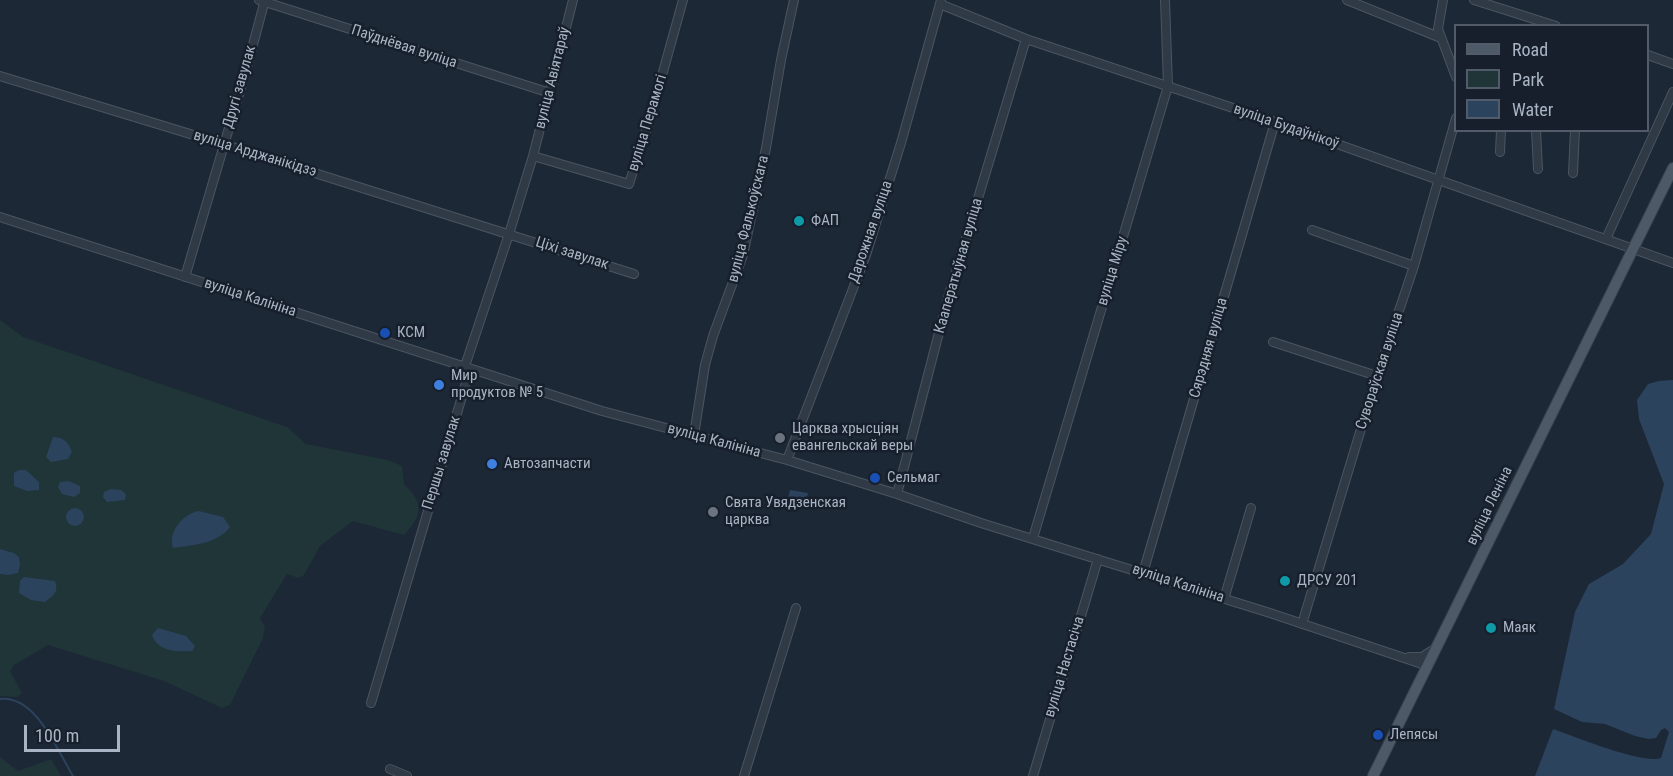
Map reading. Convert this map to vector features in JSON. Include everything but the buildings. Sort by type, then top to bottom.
[{"type":"main road","name":"вуліца Леніна","points":[[1373,776],[1673,168]]},
{"type":"street","name":"вуліца Авіятараў","points":[[533,156],[573,0]]},
{"type":"street","name":"вуліца Перамогі","points":[[533,156],[629,184],[683,0]]},
{"type":"street","name":"вуліца Фалькоўскага","points":[[694,435],[705,365],[716,327],[743,255],[794,0]]},
{"type":"street","name":"вуліца Міру","points":[[1033,538],[1168,86],[1165,0]]},
{"type":"street","points":[[1347,0],[1441,38]]},
{"type":"street","points":[[1443,0],[1438,29],[1454,75]]},
{"type":"street","points":[[1474,0],[1550,24]]},
{"type":"street","name":"Паўднёвая вуліца","points":[[263,1],[550,93]]},
{"type":"street","name":"Другі завулак","points":[[184,277],[247,67],[263,1]]},
{"type":"street","name":"вуліца Будаўнікоў","points":[[940,2],[1026,39],[1275,122],[1673,263]]},
{"type":"street","name":"Дарожная вуліца","points":[[787,460],[866,255],[901,143],[940,2]]},
{"type":"street","name":"Кааператыўная вуліца","points":[[897,494],[948,298],[1026,39]]},
{"type":"street","points":[[1649,56],[1673,64]]},
{"type":"street","name":"вуліца Арджанікідзэ","points":[[0,76],[510,234]]},
{"type":"street","points":[[1606,239],[1673,92]]},
{"type":"street","name":"Сярэдняя вуліца","points":[[1143,573],[1275,122]]},
{"type":"street","name":"Сувораўская вуліца","points":[[1302,624],[1377,376],[1414,266],[1454,122]]},
{"type":"street","points":[[1500,152],[1501,132]]},
{"type":"street","points":[[1536,132],[1538,169]]},
{"type":"street","points":[[1574,173],[1575,132]]},
{"type":"street","name":"Першы завулак","points":[[371,702],[466,383],[465,366],[510,234],[533,156]]},
{"type":"street","name":"вуліца Калініна","points":[[0,217],[602,411],[787,460],[897,494],[1428,666]]},
{"type":"street","points":[[1312,230],[1414,266]]},
{"type":"street","name":"Ціхі завулак","points":[[510,234],[634,274]]},
{"type":"street","points":[[1273,342],[1377,376]]},
{"type":"street","points":[[1224,599],[1251,508]]},
{"type":"street","name":"вуліца Настасіча","points":[[1033,776],[1098,559]]},
{"type":"street","points":[[744,776],[796,608]]},
{"type":"street","points":[[1403,657],[1422,657],[1439,645]]},
{"type":"street","points":[[1403,657],[1416,667],[1418,686]]},
{"type":"street","points":[[390,770],[407,776]]},
{"type":"green space","points":[[0,320],[23,337],[287,427],[306,444],[388,460],[402,466],[404,484],[418,503],[418,515],[404,535],[353,521],[320,546],[304,575],[298,578],[287,574],[260,618],[265,627],[263,638],[230,705],[222,708],[164,681],[48,645],[14,665],[10,671],[22,693],[17,697],[0,696],[0,574],[8,575],[14,553],[0,549]]},
{"type":"green space","points":[[0,757],[18,771],[51,759],[61,776],[0,776]]},
{"type":"water","points":[[1673,380],[1673,776],[1535,776],[1553,729],[1625,754],[1652,759],[1661,758],[1669,732],[1665,728],[1656,738],[1649,739],[1605,724],[1582,722],[1554,709],[1575,612],[1589,584],[1623,564],[1651,534],[1664,484],[1639,419],[1637,400],[1648,384]]},
{"type":"water","points":[[53,437],[60,438],[67,443],[72,452],[68,459],[51,462],[46,457]]},
{"type":"water","points":[[26,470],[39,482],[39,490],[27,491],[14,486],[14,473]]},
{"type":"water","points":[[69,481],[80,486],[80,493],[74,497],[62,494],[58,487],[60,482]]},
{"type":"water","points":[[111,489],[121,490],[126,494],[125,500],[107,502],[103,497],[104,492]]},
{"type":"water","points":[[790,490],[808,493],[805,504],[791,501],[788,498]]},
{"type":"water","points":[[75,508],[81,511],[84,517],[81,523],[75,526],[69,523],[66,517],[69,511]]},
{"type":"water","points":[[199,511],[223,517],[230,527],[225,533],[212,540],[173,548],[172,536],[178,524],[188,515]]},
{"type":"water","points":[[0,549],[19,557],[18,573],[0,574]]},
{"type":"water","points":[[24,577],[55,581],[55,593],[45,602],[31,600],[19,593],[20,581]]},
{"type":"water","points":[[158,628],[186,636],[195,646],[192,651],[174,651],[163,648],[152,635]]},
{"type":"waterway","points":[[0,699],[13,700],[35,715],[44,726],[73,776]]},
{"type":"place","name":"ФАП","points":[[799,221]]},
{"type":"place","name":"КСМ","points":[[385,333]]},
{"type":"place","name":"Мир продуктов № 5","points":[[439,385]]},
{"type":"place","name":"Царква хрысціян евангельскай веры","points":[[780,438]]},
{"type":"place","name":"Автозапчасти","points":[[492,464]]},
{"type":"place","name":"Сельмаг","points":[[875,478]]},
{"type":"place","name":"Свята Увядзенская царква","points":[[713,512]]},
{"type":"place","name":"ДРСУ 201","points":[[1285,581]]},
{"type":"place","name":"Маяк","points":[[1491,628]]},
{"type":"place","name":"Лепясы","points":[[1378,735]]}]
